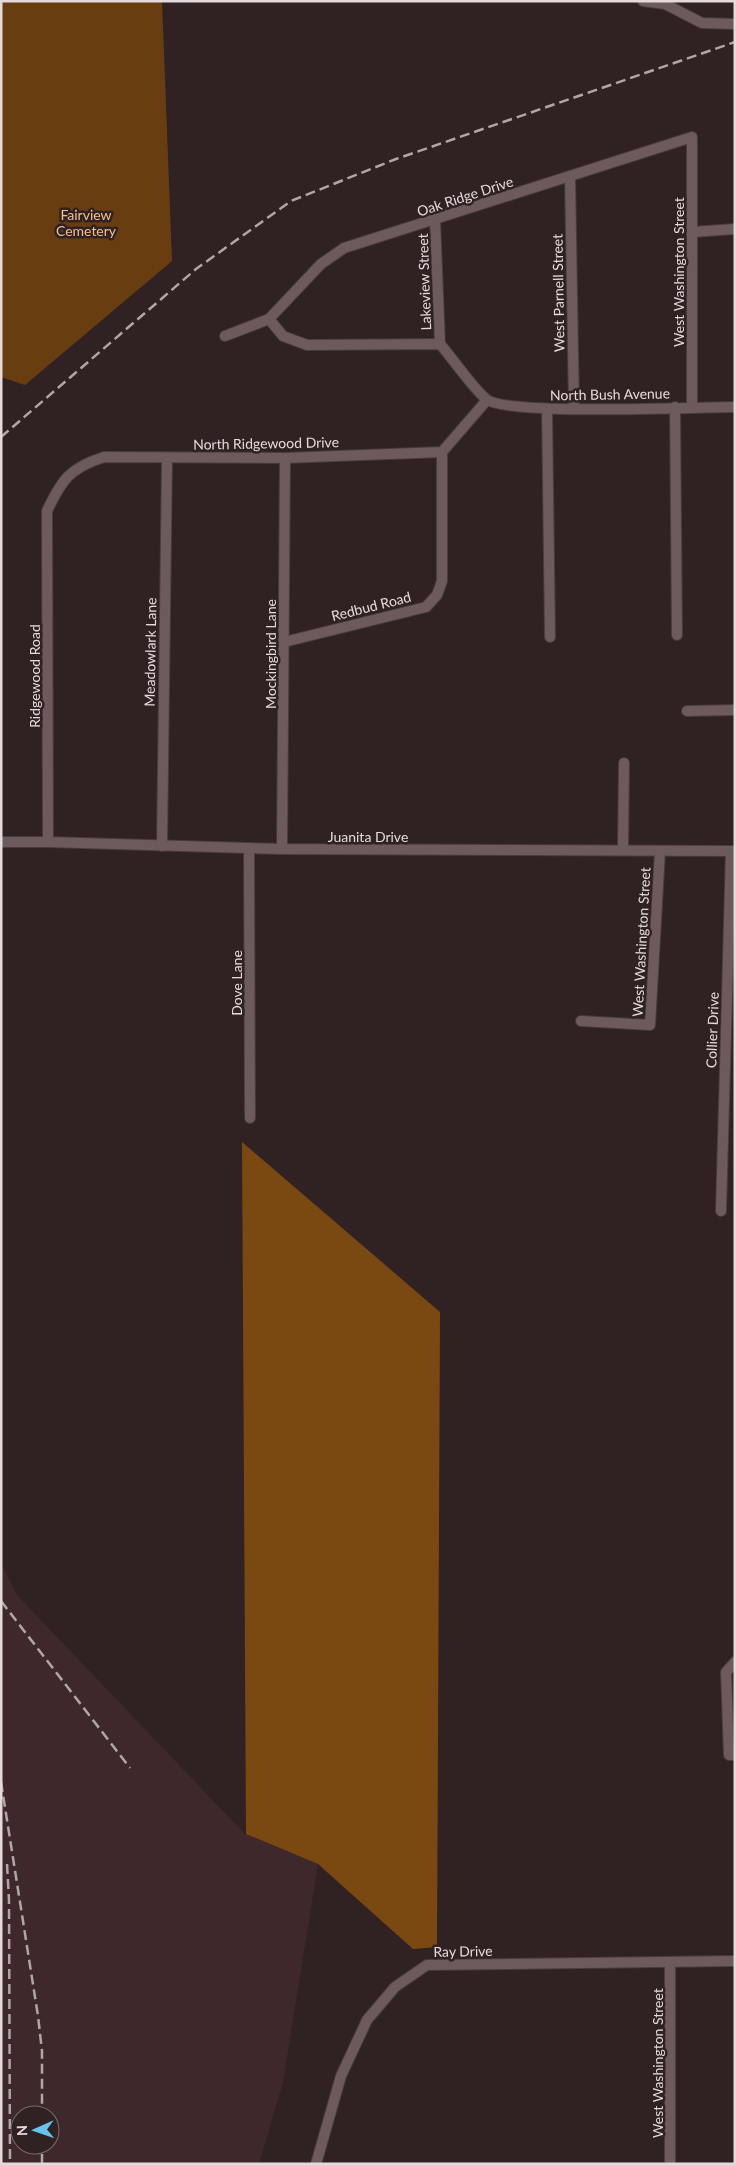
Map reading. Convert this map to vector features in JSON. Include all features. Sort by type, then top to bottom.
[{"type":"street","points":[[643,1],[665,4],[702,23],[735,24]]},
{"type":"street","name":"Oak Ridge Drive","points":[[225,336],[269,319],[321,264],[344,248],[692,137]]},
{"type":"street","name":"West Washington Street","points":[[692,137],[692,407]]},
{"type":"street","name":"West Parnell Street","points":[[570,176],[574,408]]},
{"type":"street","name":"Lakeview Street","points":[[435,220],[440,344]]},
{"type":"street","points":[[692,232],[735,229]]},
{"type":"street","points":[[269,319],[283,336],[308,345],[440,344],[487,400],[442,452]]},
{"type":"street","name":"North Bush Avenue","points":[[487,400],[500,406],[547,409],[735,407]]},
{"type":"street","points":[[675,407],[677,636]]},
{"type":"street","points":[[547,409],[550,637]]},
{"type":"street","name":"North Ridgewood Drive","points":[[47,511],[59,486],[82,464],[104,457],[285,458],[442,452]]},
{"type":"street","name":"Redbud Road","points":[[284,642],[426,606],[437,595],[442,581],[442,452]]},
{"type":"street","name":"Meadowlark Lane","points":[[162,846],[166,458]]},
{"type":"street","name":"Mockingbird Lane","points":[[282,850],[285,458]]},
{"type":"street","name":"Ridgewood Road","points":[[47,511],[48,842]]},
{"type":"street","points":[[687,711],[735,710]]},
{"type":"street","points":[[622,850],[624,762]]},
{"type":"street","name":"Juanita Drive","points":[[1,842],[282,850],[733,850]]},
{"type":"street","name":"Dove Lane","points":[[249,848],[250,1118]]},
{"type":"street","name":"Collier Drive","points":[[721,1211],[733,850]]},
{"type":"street","name":"West Washington Street","points":[[581,1021],[650,1025],[660,851]]},
{"type":"street","points":[[732,1755],[726,1672],[735,1662]]},
{"type":"street","name":"Ray Drive","points":[[316,2164],[341,2076],[366,2020],[395,1987],[427,1965],[735,1961]]},
{"type":"street","name":"West Washington Street","points":[[670,1963],[670,2164]]},
{"type":"shaded area","points":[[242,1142],[440,1312],[437,1947],[413,1949],[318,1864],[246,1834]]},
{"type":"shaded area","points":[[1,1563],[17,1595],[245,1834],[318,1864],[283,2082],[259,2164],[1,2164]]},
{"type":"green space","name":"Fairview Cemetery","points":[[162,1],[172,261],[25,385],[1,377],[1,2]]},
{"type":"railway","points":[[1,437],[196,269],[291,201],[396,159],[735,42]]},
{"type":"railway","points":[[1,1601],[130,1768]]},
{"type":"railway","points":[[1,1782],[38,2016],[42,2051],[42,2105]]},
{"type":"railway","points":[[7,1864],[9,1900],[10,2164]]},
{"type":"railway","points":[[42,2155],[42,2164]]}]
